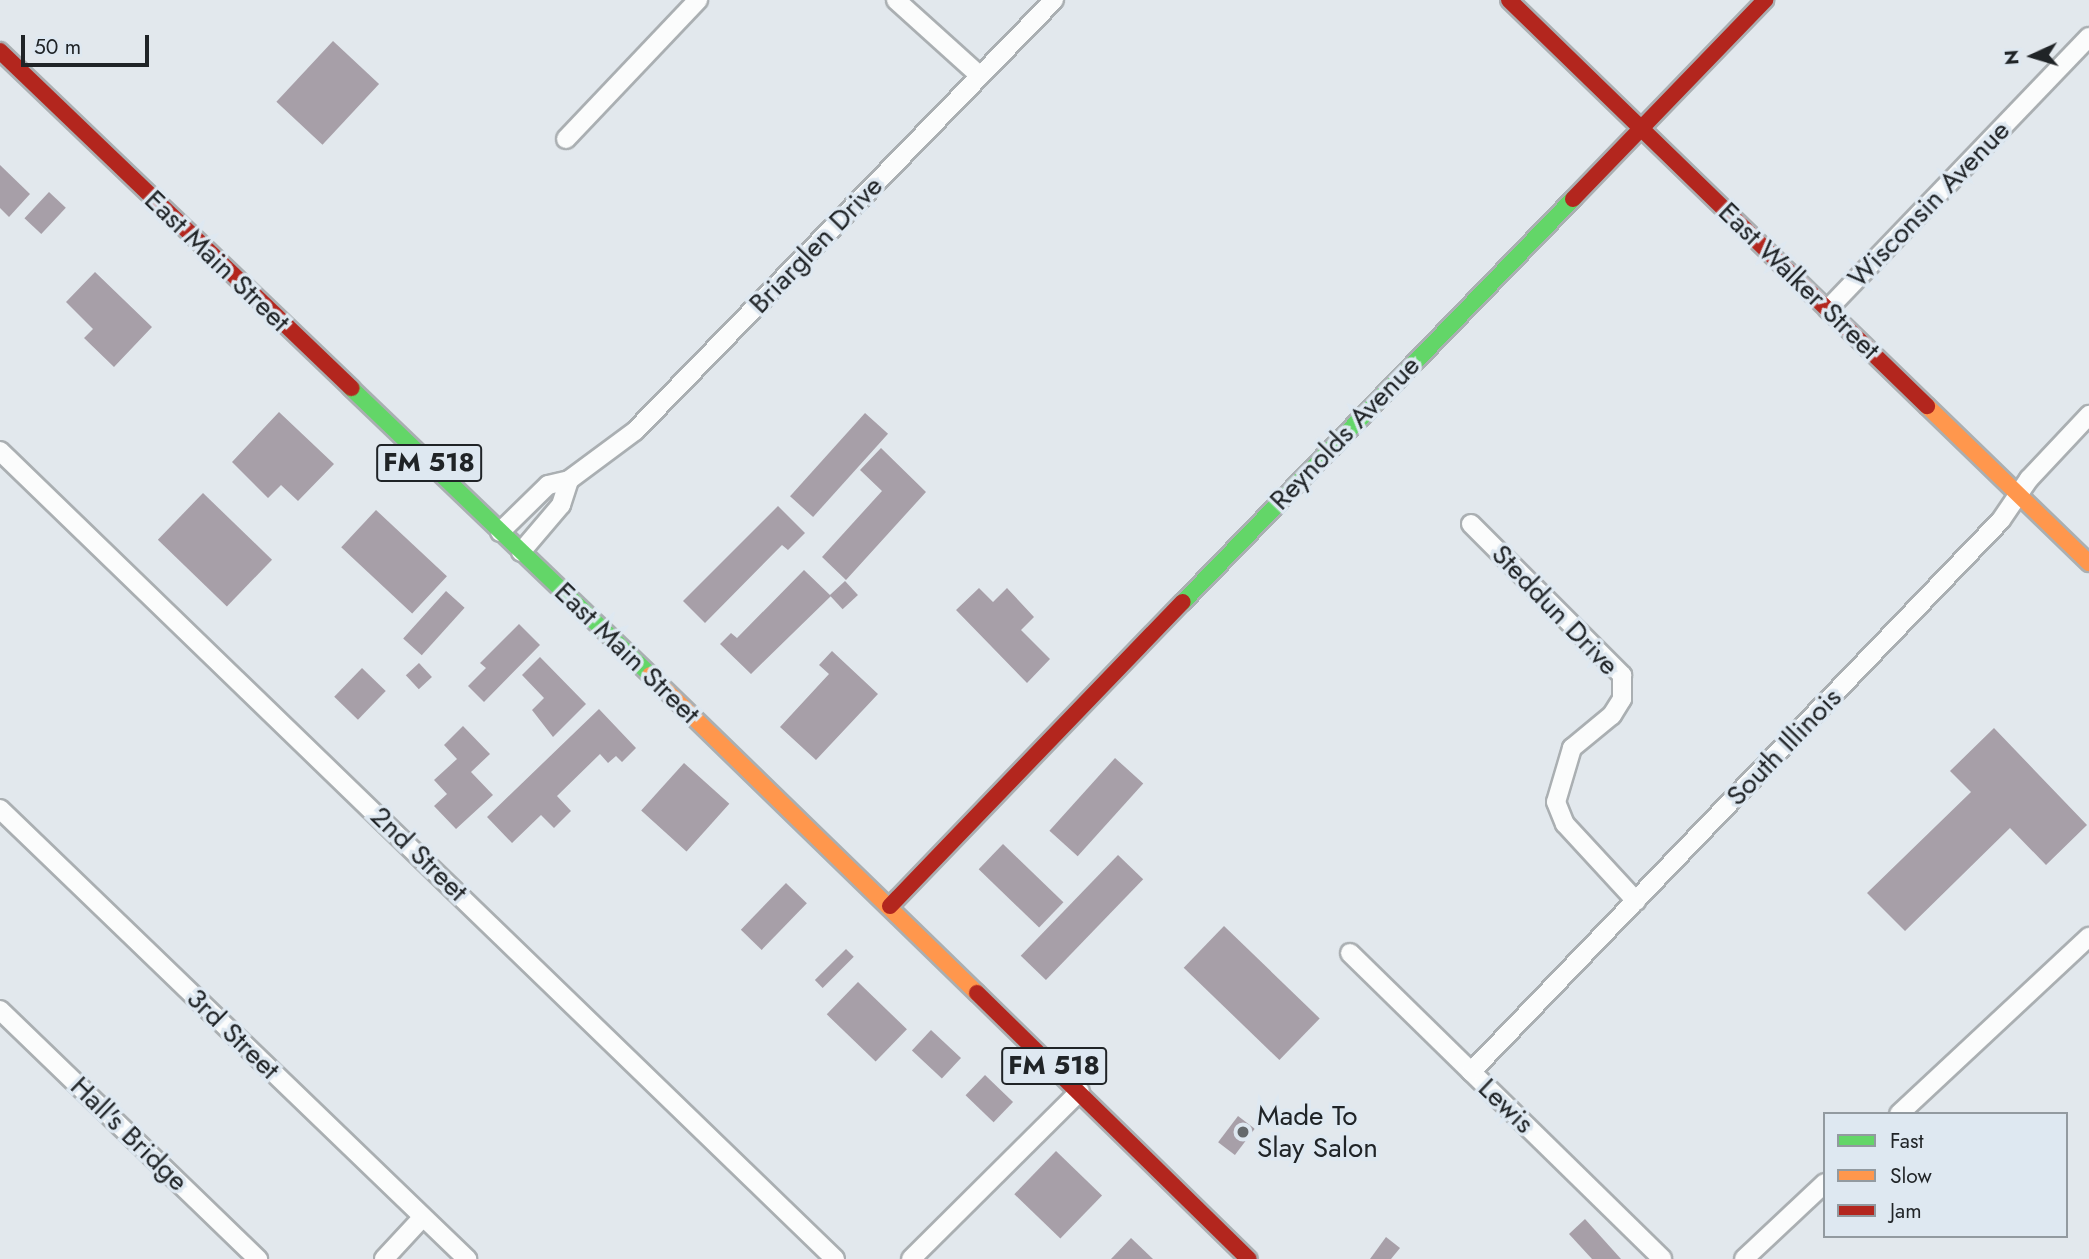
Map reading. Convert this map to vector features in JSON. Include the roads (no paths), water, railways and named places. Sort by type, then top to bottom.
[{"type":"street","points":[[566,139],[698,0]]},
{"type":"street","points":[[896,0],[980,76]]},
{"type":"street","name":"Briarglen Drive","points":[[500,532],[548,485],[569,480],[635,431],[1054,0]]},
{"type":"street","name":"East Walker Street","points":[[1509,0],[2089,563]]},
{"type":"street","name":"Reynolds Avenue","points":[[890,906],[929,869],[1765,0]]},
{"type":"street","name":"Wisconsin Avenue","points":[[1828,309],[2089,37]]},
{"type":"street","name":"East Main Street","points":[[0,51],[890,906],[1250,1259]]},
{"type":"street","name":"South Illinois","points":[[1471,1072],[2020,497],[2029,480],[2089,415]]},
{"type":"street","name":"2nd Street","points":[[0,450],[835,1259]]},
{"type":"street","points":[[521,552],[561,505],[569,480]]},
{"type":"street","name":"Steddun Drive","points":[[1471,524],[1622,675],[1622,699],[1612,715],[1572,748],[1556,802],[1565,824],[1636,901]]},
{"type":"street","name":"3rd Street","points":[[0,809],[467,1259]]},
{"type":"street","points":[[1901,1112],[2089,937]]},
{"type":"street","name":"Lewis","points":[[1350,953],[1662,1259]]},
{"type":"street","name":"Hall's Bridge","points":[[0,1010],[258,1259]]},
{"type":"street","points":[[911,1259],[1080,1091]]},
{"type":"street","points":[[1744,1259],[1823,1185]]},
{"type":"street","points":[[384,1259],[423,1217]]},
{"type":"place","name":"Made To Slay Salon","points":[[1243,1132]]}]
